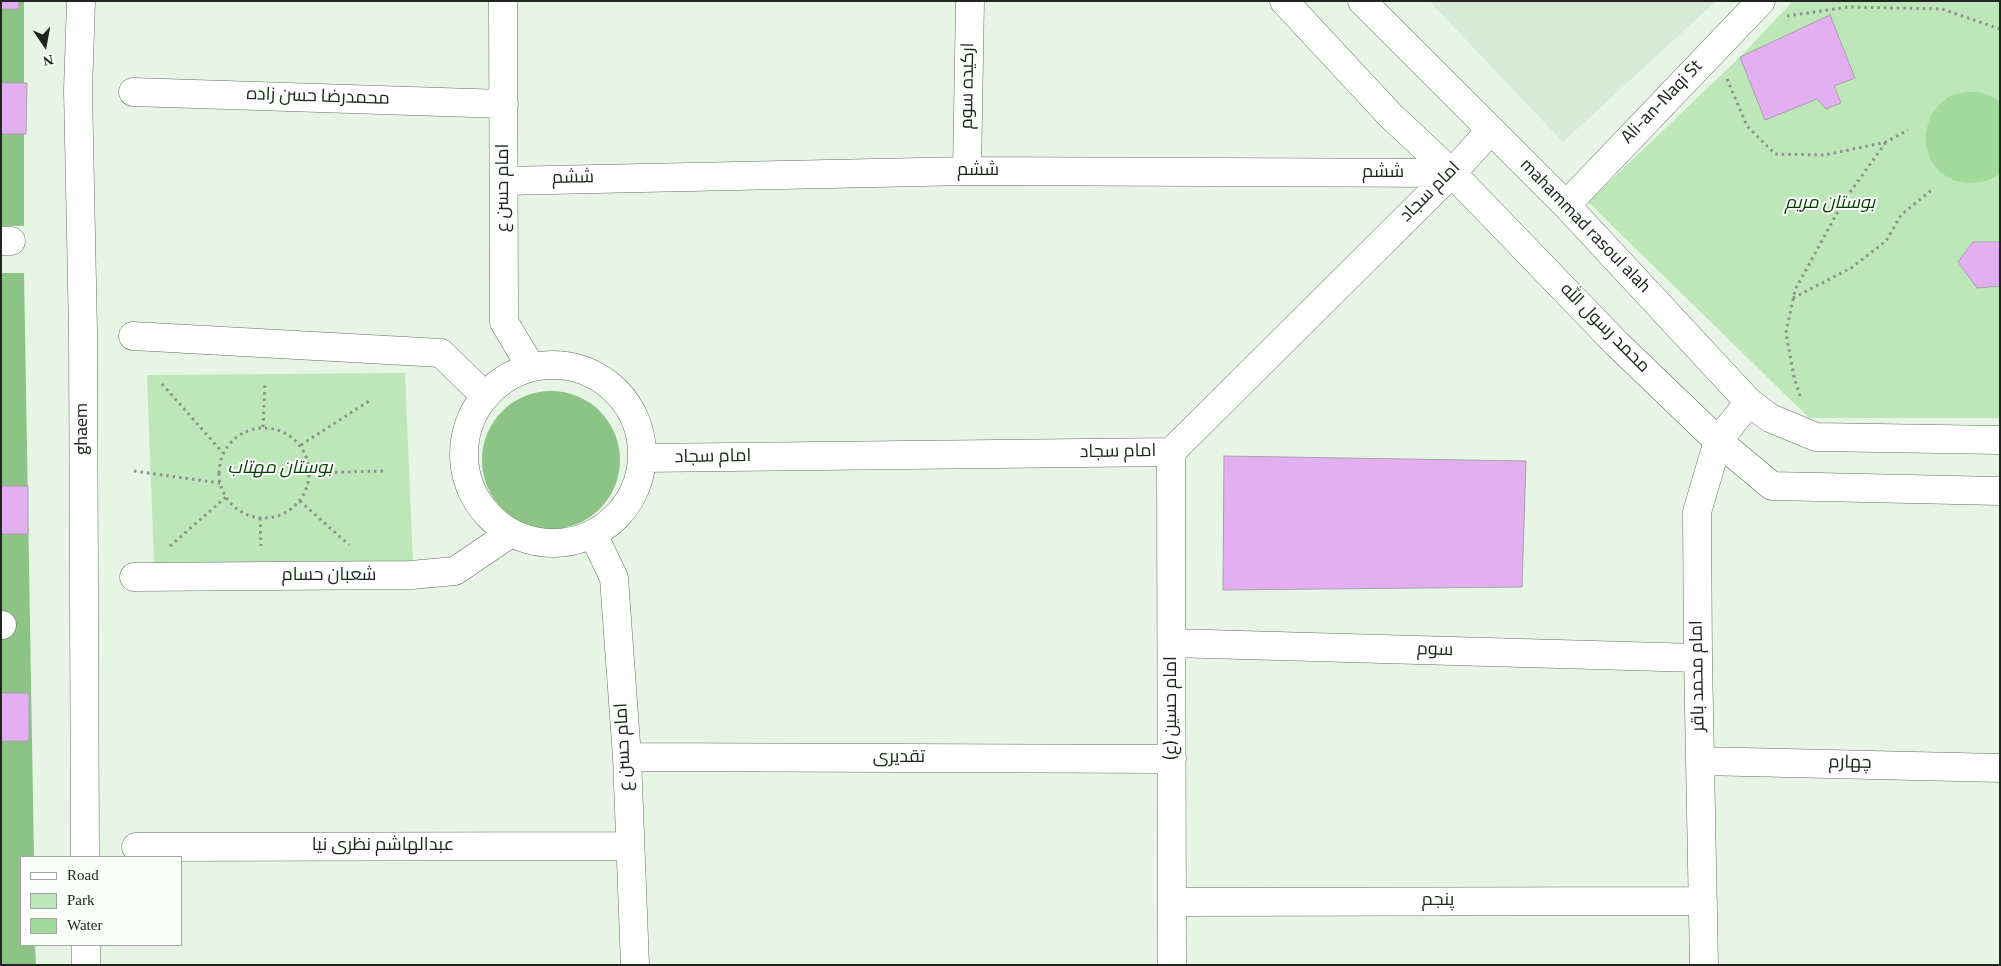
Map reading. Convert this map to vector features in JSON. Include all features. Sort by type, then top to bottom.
[{"type":"street","name":"ghaem","points":[[81,1],[78,90],[83,332],[85,856]]},
{"type":"street","name":"امام حسن ع","points":[[504,1],[504,322],[530,367]]},
{"type":"street","name":"ارکیده سوم","points":[[967,171],[970,1]]},
{"type":"street","name":"محمد رسول الله","points":[[1284,1],[1390,115],[1452,173],[1617,344],[1718,441],[1772,486],[2000,491]]},
{"type":"street","name":"mahammad rasoul alah","points":[[1362,1],[1566,205],[1749,402]]},
{"type":"street","name":"Ali-an-Naqi St","points":[[1566,205],[1761,1]]},
{"type":"street","name":"محمدرضا حسن زاده","points":[[133,92],[504,104]]},
{"type":"street","name":"امام سجاد","points":[[643,458],[1172,452],[1452,173],[1490,131]]},
{"type":"street","name":"ششم","points":[[504,181],[967,171],[1452,173]]},
{"type":"street","points":[[133,336],[441,353],[484,395]]},
{"type":"street","points":[[558,364],[586,370],[610,384],[629,405],[640,431],[643,458],[638,482],[628,503],[613,521],[594,534],[566,542],[538,542],[511,533],[490,518],[474,496],[464,471],[464,444],[470,418],[484,395],[505,378],[530,367],[558,364]]},
{"type":"street","name":"امام محمد باقر","points":[[1704,965],[1697,512],[1718,441],[1749,402]]},
{"type":"street","points":[[1749,402],[1770,418],[1816,437],[2000,440]]},
{"type":"street","name":"امام حسین (ع)","points":[[1172,452],[1172,965]]},
{"type":"street","name":"شعبان حسام","points":[[134,577],[383,575],[456,571],[511,533]]},
{"type":"street","name":"امام حسن ع","points":[[594,534],[614,578],[627,757],[634,965]]},
{"type":"street","name":"سوم","points":[[1172,643],[1698,658]]},
{"type":"street","name":"تقدیری","points":[[627,757],[1172,759]]},
{"type":"street","name":"چهارم","points":[[1701,761],[2000,768]]},
{"type":"street","name":"عبدالهاشم نظری نیا","points":[[136,847],[630,846]]},
{"type":"street","name":"پنجم","points":[[1172,902],[1703,900]]},
{"type":"street","points":[[86,946],[86,965]]},
{"type":"path","points":[[1786,16],[1848,7],[1942,9],[2000,29]]},
{"type":"path","points":[[1727,78],[1747,126],[1775,154],[1825,155],[1886,142],[1908,130]]},
{"type":"path","points":[[1802,404],[1794,377],[1786,333],[1795,290],[1843,202],[1886,142]]},
{"type":"path","points":[[1793,298],[1851,268],[1886,241],[1901,215],[1934,188]]},
{"type":"path","points":[[162,384],[223,453]]},
{"type":"path","points":[[263,428],[265,384]]},
{"type":"path","points":[[301,446],[369,401]]},
{"type":"path","points":[[263,428],[278,429],[290,436],[301,446],[308,459],[309,474],[307,488],[300,501],[275,517],[260,518],[246,514],[234,507],[226,497],[220,483],[219,468],[223,453],[230,443],[239,435],[251,429],[263,428]]},
{"type":"path","points":[[309,474],[384,471]]},
{"type":"path","points":[[134,472],[220,483]]},
{"type":"path","points":[[169,546],[226,497]]},
{"type":"path","points":[[300,501],[383,575]]},
{"type":"shaded area","points":[[1,1],[24,1],[24,226],[1,226]]},
{"type":"shaded area","points":[[1429,1],[1716,1],[1563,142]]},
{"type":"shaded area","points":[[1,273],[24,273],[34,856],[20,856],[20,946],[35,946],[36,965],[1,965]]},
{"type":"shaded area","points":[[551,391],[577,397],[600,411],[614,434],[620,460],[614,486],[600,509],[577,523],[551,529],[525,523],[502,509],[488,486],[482,460],[488,434],[502,411],[525,397]]},
{"type":"green space","name":"بوستان مریم","points":[[1793,1],[2000,1],[2000,418],[1809,418],[1588,202],[1740,57]]},
{"type":"green space","name":"بوستان مهتاب","points":[[405,373],[413,563],[154,565],[147,375]]},
{"type":"water","points":[[1965,92],[1980,92],[2000,102],[2000,174],[1986,181],[1970,183],[1955,181],[1941,173],[1931,161],[1926,146],[1926,132],[1930,117],[1939,105],[1950,96]]},
{"type":"building","points":[[1,1],[19,1],[19,9],[1,9]]},
{"type":"building","points":[[1830,15],[1855,78],[1834,86],[1841,103],[1826,109],[1817,99],[1765,120],[1740,57]]},
{"type":"building","points":[[1,83],[27,83],[26,134],[1,134]]},
{"type":"building","points":[[1973,242],[2000,242],[2000,286],[1977,288],[1958,262]]},
{"type":"building","points":[[1224,456],[1526,461],[1522,587],[1223,590]]},
{"type":"building","points":[[1,486],[28,486],[28,534],[1,534]]},
{"type":"building","points":[[1,693],[29,693],[29,741],[1,741]]}]
